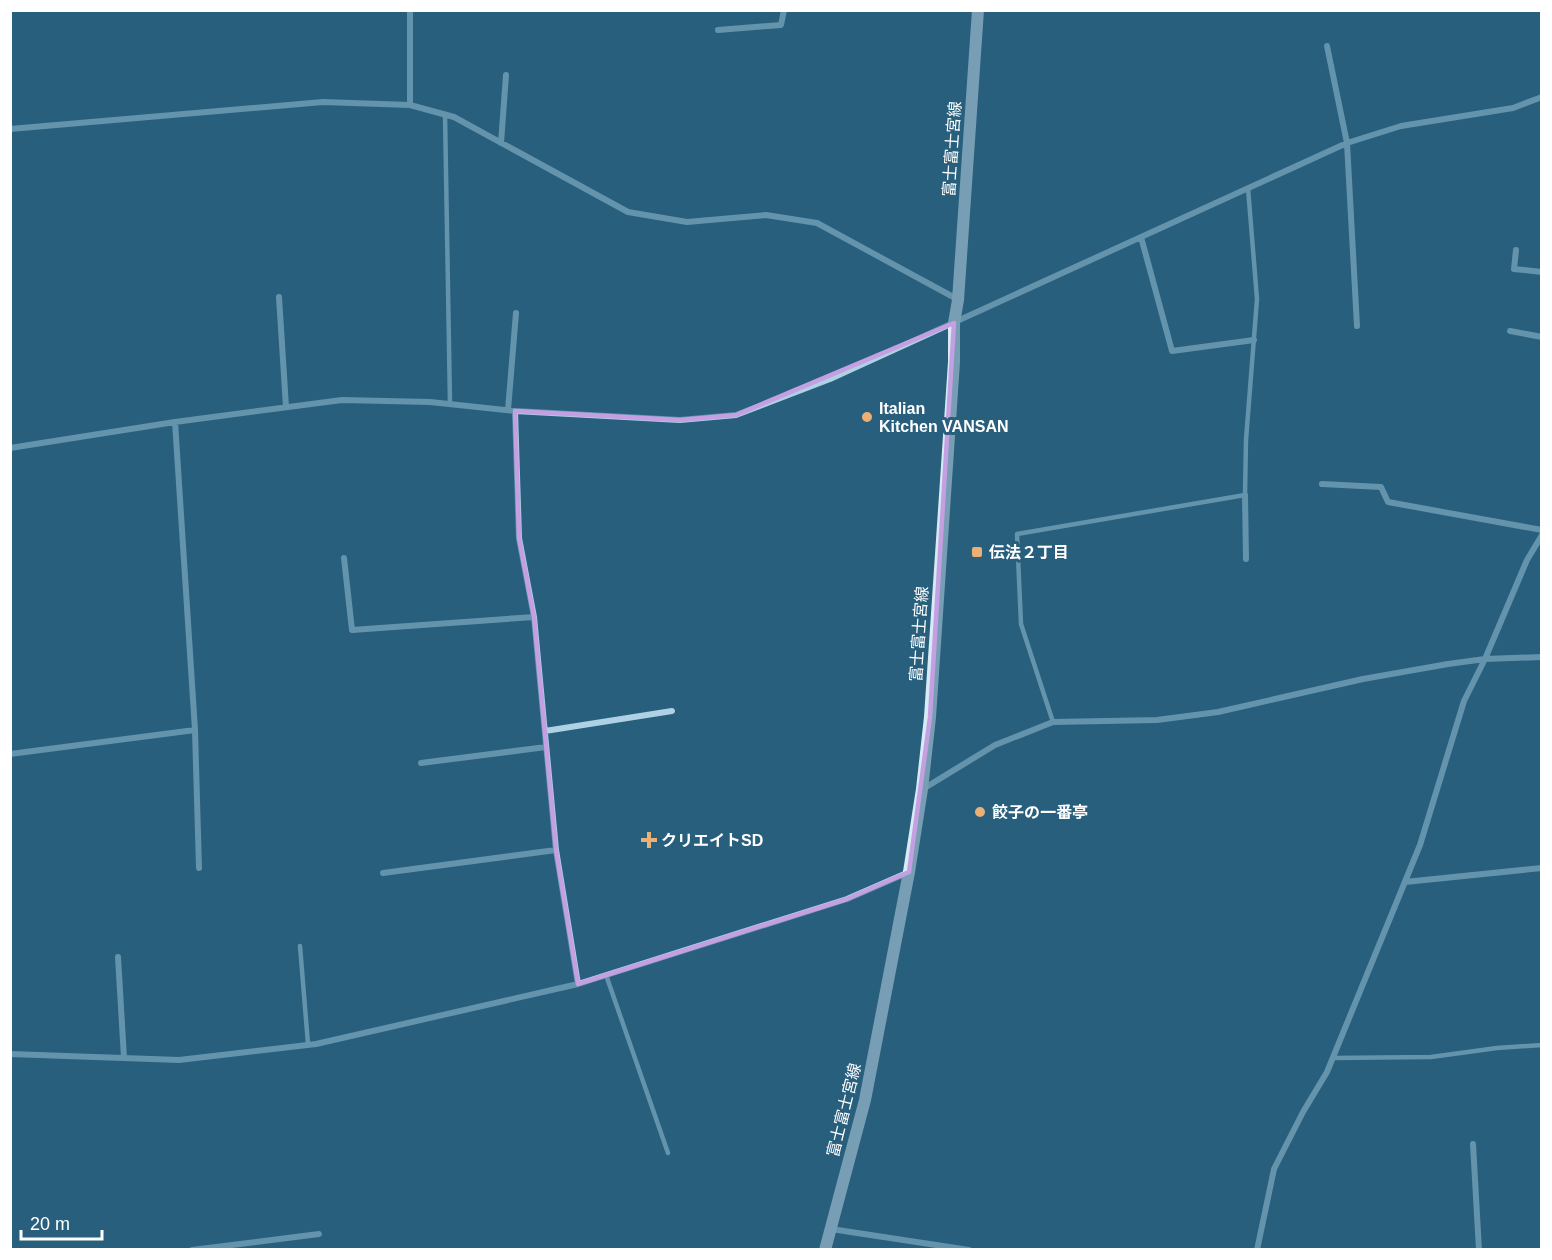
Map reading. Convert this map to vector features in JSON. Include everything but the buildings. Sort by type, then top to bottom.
[{"type":"main road","name":"富士富士宮線","points":[[825,1250],[865,1101],[909,872],[922,789],[932,694],[954,362],[954,323],[958,300],[978,10]]},
{"type":"street","points":[[410,10],[410,105]]},
{"type":"street","points":[[718,30],[782,25],[784,10]]},
{"type":"street","points":[[1327,46],[1347,143],[1357,326]]},
{"type":"street","points":[[501,143],[506,75]]},
{"type":"street","points":[[10,448],[175,422],[342,400],[430,402],[512,410],[680,420],[735,415],[830,379],[1347,143],[1401,126],[1513,108],[1542,97]]},
{"type":"street","points":[[10,129],[323,102],[410,105],[454,117],[628,213],[687,222],[765,215],[817,223],[958,300]]},
{"type":"street","points":[[1141,237],[1172,351],[1254,340]]},
{"type":"street","points":[[1516,250],[1514,268],[1542,272]]},
{"type":"street","points":[[279,297],[286,407]]},
{"type":"street","points":[[516,314],[512,410],[519,538],[534,617],[555,850],[578,984]]},
{"type":"street","points":[[1510,331],[1542,337]]},
{"type":"street","points":[[175,422],[195,730],[199,868]]},
{"type":"street","points":[[1257,1250],[1274,1169],[1303,1112],[1327,1072],[1420,845],[1464,701],[1485,659],[1527,560],[1542,532],[1388,502],[1381,487],[1322,484]]},
{"type":"street","points":[[1245,495],[1246,559]]},
{"type":"street","points":[[344,558],[352,630],[534,617]]},
{"type":"street","points":[[922,789],[995,745],[1053,722],[1157,720],[1208,713],[1363,680],[1485,659],[1542,657]]},
{"type":"street","points":[[545,731],[672,711]]},
{"type":"street","points":[[10,754],[195,730]]},
{"type":"street","points":[[421,763],[546,747]]},
{"type":"street","points":[[383,873],[555,850]]},
{"type":"street","points":[[1405,882],[1542,868]]},
{"type":"street","points":[[10,1054],[179,1060],[309,1044],[578,984],[847,899],[909,872]]},
{"type":"street","points":[[118,957],[124,1058]]},
{"type":"street","points":[[1473,1144],[1479,1250]]},
{"type":"street","points":[[830,1229],[969,1250]]},
{"type":"street","points":[[192,1250],[319,1234]]},
{"type":"lane","points":[[445,114],[450,404]]},
{"type":"lane","points":[[1053,722],[1021,624],[1017,534],[1245,495],[1246,440],[1257,299],[1248,189]]},
{"type":"lane","points":[[300,946],[309,1044]]},
{"type":"lane","points":[[606,975],[668,1153]]},
{"type":"lane","points":[[1332,1058],[1431,1057],[1497,1047],[1542,1045]]},
{"type":"highlighted area","points":[[954,323],[930,717],[909,872],[847,899],[578,984],[556,850],[534,617],[519,538],[515,411],[680,420],[736,415]]},
{"type":"place","name":"Italian Kitchen VANSAN","points":[[867,417]]},
{"type":"place","name":"伝法２丁目","points":[[977,552]]},
{"type":"place","name":"餃子の一番亭","points":[[980,812]]},
{"type":"place","name":"クリエイトSD","points":[[649,840]]}]
